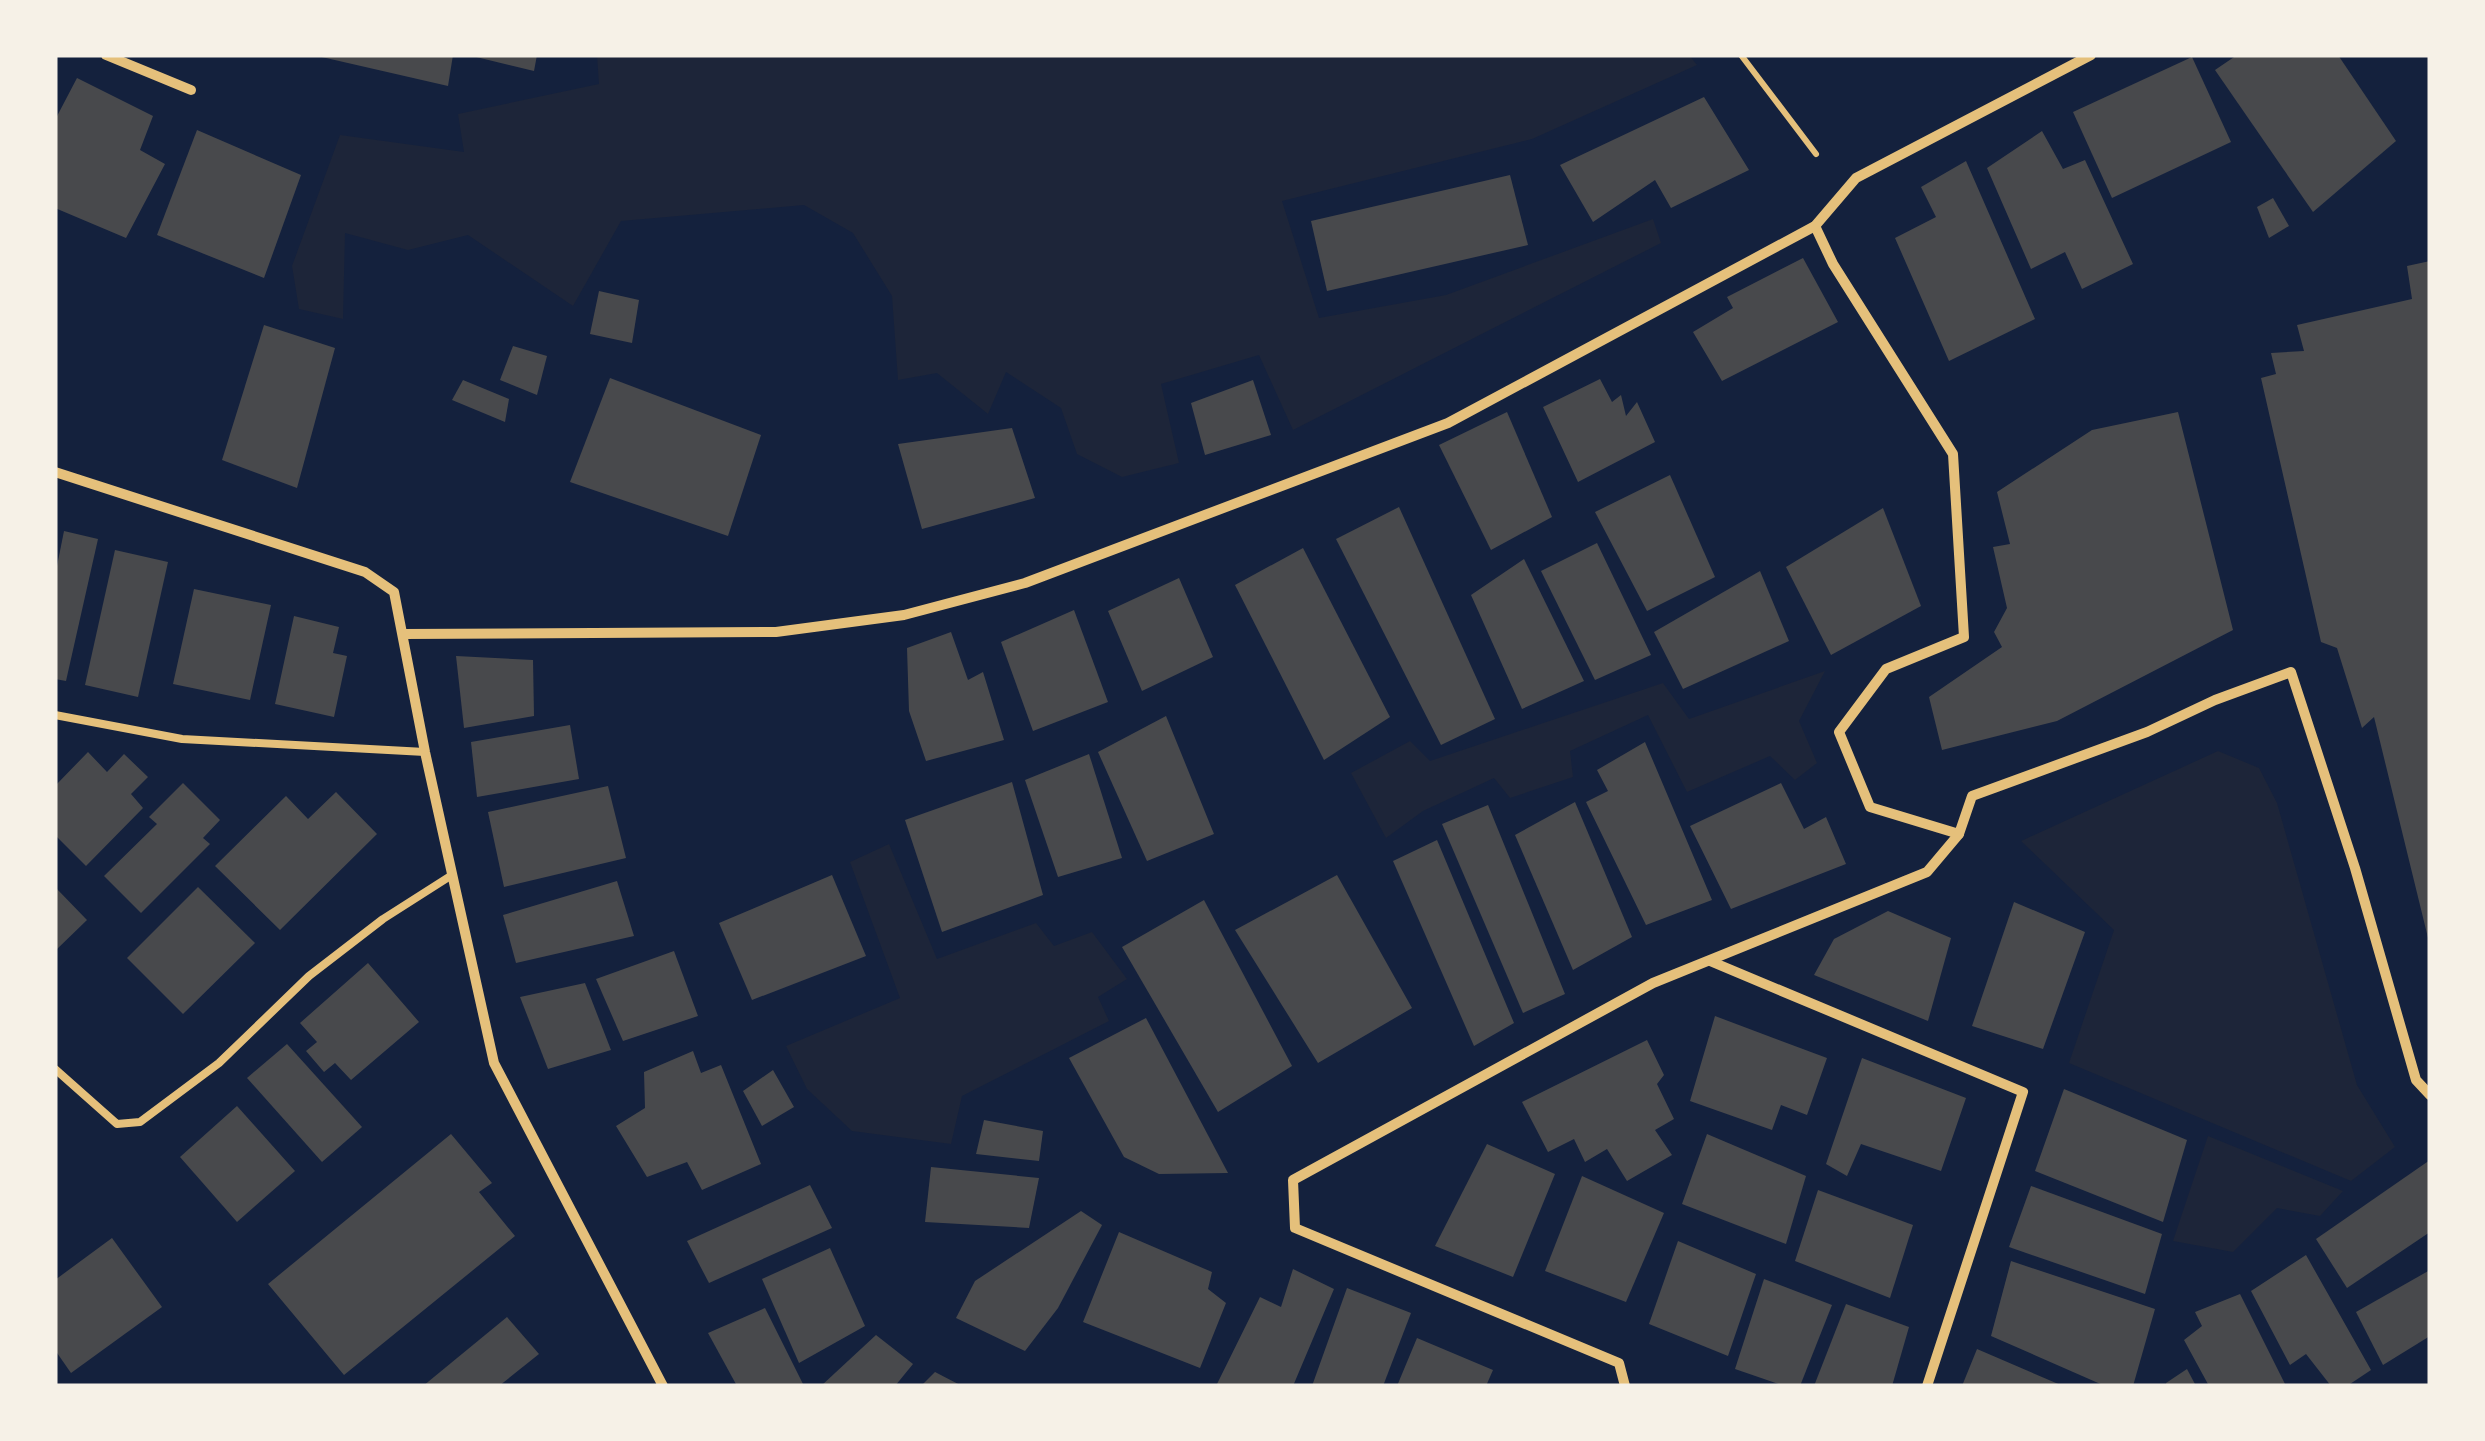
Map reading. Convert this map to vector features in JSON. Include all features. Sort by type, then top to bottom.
[{"type":"street","points":[[106,55],[191,90]]},
{"type":"street","points":[[403,634],[776,632],[904,615],[1024,584],[1448,423],[1815,226],[1856,178],[2091,55]]},
{"type":"street","points":[[1815,226],[1833,264],[1953,454],[1964,637],[1886,668],[1839,732],[1870,807],[1959,834]]},
{"type":"street","points":[[55,472],[365,572],[394,592],[494,1063],[663,1386]]},
{"type":"street","points":[[1625,1386],[1619,1362],[1295,1228],[1293,1180],[1653,982],[1927,872],[1959,834],[1972,796],[2147,732],[2215,700],[2291,672],[2356,868],[2416,1080],[2430,1095]]},
{"type":"street","points":[[1710,961],[2024,1092],[1927,1386]]},
{"type":"lane","points":[[55,715],[182,738],[425,752]]},
{"type":"lane","points":[[55,1069],[117,1124],[140,1122],[219,1063],[309,976],[382,919],[452,874]]},
{"type":"path","points":[[1741,55],[1820,159]]},
{"type":"shaded area","points":[[597,55],[1689,55],[1697,65],[1532,139],[1282,201],[1319,318],[1446,295],[1653,219],[1661,243],[1293,430],[1259,355],[1161,384],[1179,463],[1122,477],[1077,454],[1061,408],[1006,372],[988,414],[937,373],[898,380],[892,296],[853,233],[804,205],[621,221],[573,306],[468,235],[408,250],[345,233],[343,319],[299,309],[292,266],[340,135],[464,152],[458,114],[599,84]]},
{"type":"shaded area","points":[[1825,671],[1799,721],[1817,763],[1795,780],[1770,756],[1687,792],[1648,715],[1570,751],[1573,777],[1510,798],[1494,778],[1423,811],[1386,838],[1351,773],[1410,741],[1430,761],[1663,683],[1689,719]]},
{"type":"shaded area","points":[[2218,751],[2259,768],[2277,803],[2357,1085],[2395,1147],[2351,1181],[2069,1063],[2114,930],[2021,841]]},
{"type":"shaded area","points":[[889,844],[937,959],[1036,923],[1054,946],[1092,932],[1127,979],[1098,997],[1109,1021],[962,1096],[951,1144],[852,1131],[807,1089],[786,1046],[900,998],[850,862]]},
{"type":"shaded area","points":[[2208,1136],[2343,1191],[2320,1216],[2277,1208],[2233,1252],[2173,1241]]},
{"type":"building","points":[[313,55],[453,55],[448,86]]},
{"type":"building","points":[[468,55],[537,55],[534,71]]},
{"type":"building","points":[[2237,55],[2338,55],[2396,141],[2313,212],[2215,70]]},
{"type":"building","points":[[2192,57],[2231,142],[2112,198],[2073,112]]},
{"type":"building","points":[[77,78],[153,116],[140,150],[165,164],[126,238],[55,208],[55,120]]},
{"type":"building","points":[[1704,97],[1749,170],[1671,208],[1655,180],[1593,222],[1560,165]]},
{"type":"building","points":[[197,130],[301,175],[264,278],[157,235]]},
{"type":"building","points":[[2042,131],[2063,169],[2085,160],[2133,264],[2082,289],[2065,252],[2031,269],[1987,168]]},
{"type":"building","points":[[1966,161],[2035,319],[1949,361],[1895,238],[1936,217],[1921,187]]},
{"type":"building","points":[[1510,175],[1528,245],[1327,291],[1311,221]]},
{"type":"building","points":[[2273,198],[2289,226],[2269,238],[2257,207]]},
{"type":"building","points":[[1803,258],[1838,322],[1722,381],[1693,332],[1733,308],[1727,297]]},
{"type":"building","points":[[2430,261],[2429,942],[2374,717],[2362,728],[2337,648],[2321,642],[2261,378],[2276,374],[2271,353],[2304,351],[2297,325],[2412,299],[2407,266]]},
{"type":"building","points":[[599,291],[639,300],[632,343],[590,334]]},
{"type":"building","points":[[264,325],[335,348],[297,488],[222,460]]},
{"type":"building","points":[[513,346],[547,356],[537,395],[500,380]]},
{"type":"building","points":[[610,378],[761,435],[728,536],[570,482]]},
{"type":"building","points":[[1600,379],[1612,402],[1621,395],[1626,416],[1637,402],[1655,442],[1578,482],[1543,407]]},
{"type":"building","points":[[463,380],[509,399],[505,422],[452,400]]},
{"type":"building","points":[[1253,380],[1271,435],[1205,455],[1191,403]]},
{"type":"building","points":[[1507,412],[1552,517],[1491,550],[1439,445]]},
{"type":"building","points":[[2178,412],[2233,630],[2057,721],[1942,750],[1929,697],[2002,647],[1994,632],[2007,608],[1993,547],[2010,544],[1997,492],[2092,430]]},
{"type":"building","points":[[1012,428],[1035,498],[922,529],[898,444]]},
{"type":"building","points":[[1670,475],[1715,577],[1647,611],[1595,512]]},
{"type":"building","points":[[1399,507],[1495,719],[1441,745],[1336,539]]},
{"type":"building","points":[[1883,508],[1921,606],[1831,655],[1786,567]]},
{"type":"building","points":[[64,531],[98,539],[66,681],[55,679],[55,576]]},
{"type":"building","points":[[1597,543],[1651,655],[1595,680],[1541,571]]},
{"type":"building","points":[[1303,548],[1390,717],[1324,760],[1235,585]]},
{"type":"building","points":[[115,550],[168,562],[138,697],[85,685]]},
{"type":"building","points":[[1524,559],[1584,681],[1522,709],[1471,595]]},
{"type":"building","points":[[1760,571],[1789,641],[1683,689],[1654,632]]},
{"type":"building","points":[[1179,578],[1213,657],[1142,691],[1108,611]]},
{"type":"building","points":[[194,589],[271,605],[250,700],[173,684]]},
{"type":"building","points":[[1074,610],[1108,702],[1033,731],[1001,642]]},
{"type":"building","points":[[294,616],[339,627],[333,653],[347,656],[334,717],[275,704]]},
{"type":"building","points":[[951,632],[968,680],[983,672],[1004,740],[926,761],[909,711],[907,648]]},
{"type":"building","points":[[456,656],[533,660],[534,716],[464,728]]},
{"type":"building","points":[[1166,716],[1214,834],[1147,861],[1098,752]]},
{"type":"building","points":[[570,725],[579,779],[477,797],[471,742]]},
{"type":"building","points":[[1645,742],[1712,900],[1646,925],[1586,802],[1608,791],[1597,770]]},
{"type":"building","points":[[88,752],[107,772],[124,754],[148,777],[131,794],[143,808],[86,866],[55,835],[55,786]]},
{"type":"building","points":[[1089,754],[1122,858],[1058,877],[1025,780]]},
{"type":"building","points":[[1012,782],[1043,895],[942,932],[905,820]]},
{"type":"building","points":[[183,783],[220,820],[203,838],[210,844],[141,913],[104,876],[157,824],[149,817]]},
{"type":"building","points":[[1781,783],[1804,829],[1826,817],[1846,864],[1731,909],[1690,826]]},
{"type":"building","points":[[608,786],[626,858],[504,887],[488,812]]},
{"type":"building","points":[[336,792],[377,834],[280,930],[215,866],[286,796],[308,819]]},
{"type":"building","points":[[1575,802],[1632,937],[1573,970],[1515,835]]},
{"type":"building","points":[[1488,805],[1565,994],[1523,1013],[1442,824]]},
{"type":"building","points":[[1437,840],[1514,1023],[1474,1046],[1393,861]]},
{"type":"building","points":[[832,875],[866,956],[752,1000],[719,923]]},
{"type":"building","points":[[1337,875],[1412,1008],[1318,1063],[1235,930]]},
{"type":"building","points":[[617,881],[634,936],[516,963],[503,915]]},
{"type":"building","points":[[55,887],[87,920],[55,951]]},
{"type":"building","points":[[198,887],[255,943],[183,1014],[127,958]]},
{"type":"building","points":[[1204,900],[1292,1066],[1218,1112],[1122,947]]},
{"type":"building","points":[[2014,902],[2085,932],[2043,1049],[1972,1026]]},
{"type":"building","points":[[1888,911],[1951,938],[1928,1021],[1814,975],[1834,939]]},
{"type":"building","points":[[674,951],[698,1016],[623,1041],[596,979]]},
{"type":"building","points":[[368,963],[419,1022],[351,1080],[335,1063],[324,1072],[306,1051],[317,1042],[300,1023]]},
{"type":"building","points":[[585,983],[611,1050],[548,1069],[520,997]]},
{"type":"building","points":[[1715,1016],[1827,1058],[1807,1115],[1781,1105],[1772,1130],[1690,1101]]},
{"type":"building","points":[[1146,1018],[1228,1173],[1159,1174],[1124,1157],[1069,1058]]},
{"type":"building","points":[[1647,1040],[1664,1075],[1657,1084],[1674,1119],[1655,1130],[1672,1155],[1627,1181],[1607,1149],[1585,1162],[1574,1139],[1548,1152],[1522,1102]]},
{"type":"building","points":[[287,1044],[362,1127],[322,1162],[247,1078]]},
{"type":"building","points":[[693,1051],[701,1073],[721,1065],[761,1164],[702,1190],[687,1162],[647,1177],[616,1126],[645,1108],[644,1072]]},
{"type":"building","points":[[1862,1058],[1966,1098],[1941,1171],[1861,1144],[1847,1176],[1826,1164]]},
{"type":"building","points":[[773,1070],[794,1107],[762,1126],[743,1091]]},
{"type":"building","points":[[2064,1089],[2187,1140],[2163,1222],[2035,1171]]},
{"type":"building","points":[[237,1106],[295,1171],[237,1222],[180,1157]]},
{"type":"building","points":[[984,1120],[1043,1131],[1039,1161],[976,1154]]},
{"type":"building","points":[[451,1134],[492,1183],[479,1192],[515,1236],[344,1375],[268,1284]]},
{"type":"building","points":[[1707,1134],[1806,1176],[1786,1244],[1682,1204]]},
{"type":"building","points":[[1487,1144],[1555,1174],[1513,1277],[1435,1246]]},
{"type":"building","points":[[2430,1160],[2430,1232],[2347,1288],[2316,1239]]},
{"type":"building","points":[[931,1167],[1039,1178],[1029,1228],[925,1222]]},
{"type":"building","points":[[1582,1176],[1664,1213],[1626,1302],[1545,1271]]},
{"type":"building","points":[[810,1185],[832,1228],[709,1283],[687,1241]]},
{"type":"building","points":[[2031,1186],[2162,1234],[2145,1294],[2009,1247]]},
{"type":"building","points":[[1818,1190],[1913,1225],[1890,1298],[1795,1261]]},
{"type":"building","points":[[1081,1211],[1102,1225],[1058,1308],[1025,1351],[956,1318],[975,1281]]},
{"type":"building","points":[[1119,1232],[1212,1272],[1208,1289],[1226,1303],[1200,1368],[1083,1322]]},
{"type":"building","points":[[112,1238],[162,1307],[71,1373],[55,1350],[55,1280]]},
{"type":"building","points":[[1678,1241],[1756,1274],[1728,1356],[1649,1324]]},
{"type":"building","points":[[830,1248],[865,1326],[799,1363],[762,1279]]},
{"type":"building","points":[[2306,1255],[2371,1370],[2347,1386],[2331,1386],[2306,1354],[2290,1365],[2251,1291]]},
{"type":"building","points":[[2011,1261],[2155,1309],[2133,1386],[2105,1386],[1991,1336]]},
{"type":"building","points":[[1293,1269],[1334,1289],[1293,1386],[1217,1384],[1260,1297],[1281,1307]]},
{"type":"building","points":[[2430,1270],[2430,1336],[2383,1365],[2356,1312]]},
{"type":"building","points":[[1764,1279],[1832,1305],[1800,1386],[1784,1386],[1735,1369]]},
{"type":"building","points":[[1347,1288],[1411,1313],[1383,1386],[1312,1386]]},
{"type":"building","points":[[2240,1294],[2286,1386],[2209,1386],[2184,1340],[2202,1326],[2195,1312]]},
{"type":"building","points":[[1846,1304],[1909,1327],[1892,1386],[1814,1386]]},
{"type":"building","points":[[765,1308],[804,1386],[737,1386],[708,1333]]},
{"type":"building","points":[[507,1317],[539,1354],[499,1386],[423,1386]]},
{"type":"building","points":[[876,1335],[913,1364],[895,1386],[821,1386]]},
{"type":"building","points":[[1417,1338],[1493,1370],[1486,1386],[1397,1386]]},
{"type":"building","points":[[1977,1349],[2063,1386],[1962,1386]]},
{"type":"building","points":[[2187,1369],[2196,1386],[2167,1386],[2166,1383]]},
{"type":"building","points":[[935,1372],[962,1386],[921,1386]]}]
